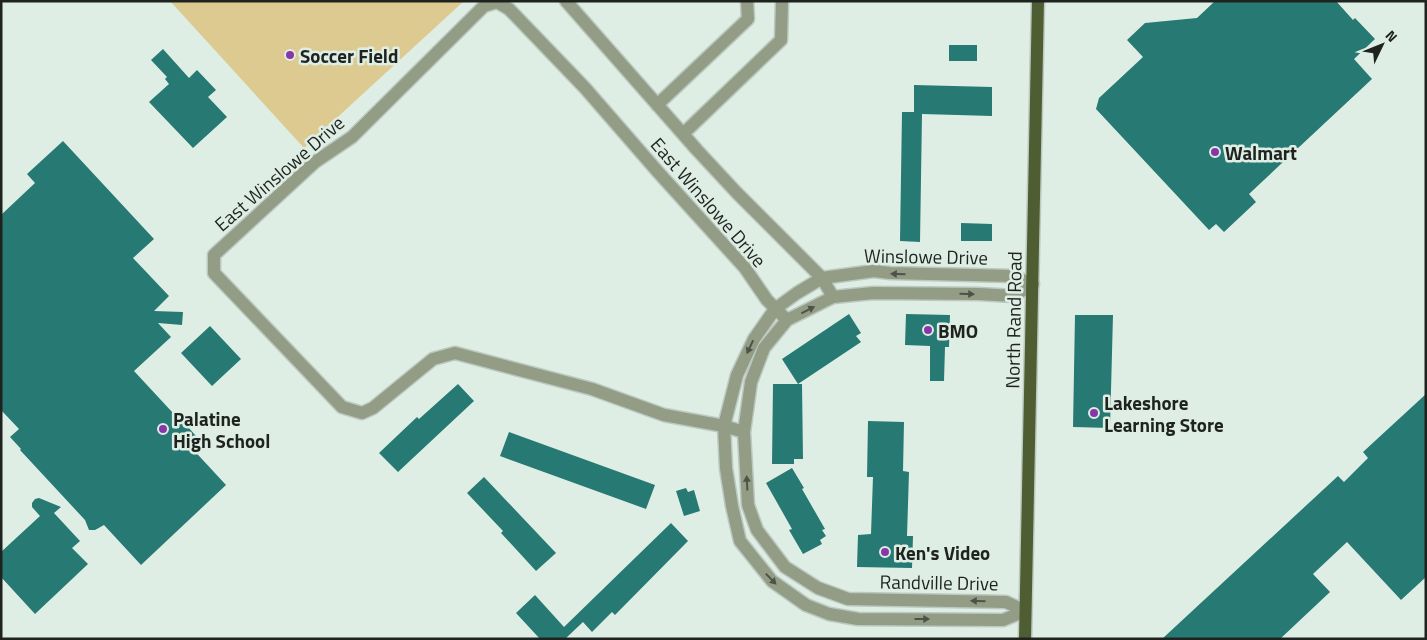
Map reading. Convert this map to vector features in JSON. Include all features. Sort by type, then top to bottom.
[{"type":"main road","name":"North Rand Road","points":[[1025,639],[1038,1]]},
{"type":"street","name":"East Winslowe Drive","points":[[566,1],[737,193],[822,278],[833,297]]},
{"type":"street","points":[[657,105],[748,19],[747,1]]},
{"type":"street","name":"East Winslowe Drive","points":[[683,134],[781,40],[782,1]]},
{"type":"street","name":"East Winslowe Drive","points":[[744,432],[724,426],[664,416],[592,389],[455,353],[433,359],[373,408],[362,413],[342,407],[214,273],[214,255],[315,162],[352,137],[484,6],[497,2],[509,9],[585,88],[745,268],[775,309],[787,320]]},
{"type":"street","name":"Winslowe Drive","points":[[740,541],[726,468],[724,426],[737,375],[754,339],[775,309],[796,293],[822,278],[874,272],[1012,276],[1033,284]]},
{"type":"street","name":"Winslowe Drive","points":[[757,530],[748,505],[744,432],[751,382],[764,348],[787,320],[833,297],[873,293],[1014,296],[1033,284]]},
{"type":"street","name":"Randville Drive","points":[[757,530],[785,567],[818,588],[848,599],[1006,602],[1025,610]]},
{"type":"street","name":"Randville Drive","points":[[740,541],[772,581],[806,605],[828,614],[858,619],[1003,620],[1025,610]]},
{"type":"street","points":[[846,617],[848,599]]},
{"type":"shaded area","points":[[170,1],[464,1],[304,148]]},
{"type":"building","name":"Walmart","points":[[1215,1],[1336,1],[1353,20],[1355,18],[1375,39],[1354,59],[1372,79],[1249,194],[1256,202],[1224,232],[1216,224],[1209,230],[1096,109],[1099,98],[1143,57],[1127,40],[1145,23],[1197,18]]},
{"type":"building","points":[[949,45],[977,45],[977,61],[949,61]]},
{"type":"building","points":[[163,49],[189,78],[197,70],[216,90],[208,97],[227,117],[193,148],[149,102],[169,84],[165,79],[167,77],[151,60]]},
{"type":"building","points":[[914,85],[992,87],[992,116],[922,114],[920,242],[900,241],[902,112],[914,112]]},
{"type":"building","points":[[63,141],[154,239],[133,258],[169,296],[154,311],[183,312],[182,325],[158,323],[171,337],[134,371],[196,436],[188,444],[226,485],[141,565],[104,525],[95,530],[89,530],[85,520],[10,437],[19,429],[1,410],[1,215],[35,183],[27,174]]},
{"type":"building","points":[[961,223],[992,224],[992,241],[961,241]]},
{"type":"building","points":[[849,314],[861,333],[856,336],[861,342],[798,384],[782,359]]},
{"type":"building","name":"BMO","points":[[906,314],[950,315],[949,347],[945,347],[944,381],[930,381],[930,346],[905,345]]},
{"type":"building","points":[[1075,315],[1113,315],[1110,428],[1073,427]]},
{"type":"building","points":[[210,326],[241,359],[212,386],[181,353]]},
{"type":"building","points":[[458,384],[474,401],[398,472],[379,453],[417,417],[419,419]]},
{"type":"building","points":[[773,384],[802,384],[803,459],[794,459],[794,464],[772,464]]},
{"type":"building","points":[[1426,394],[1426,577],[1401,600],[1347,542],[1313,574],[1330,592],[1280,639],[1162,639],[1338,476],[1344,482],[1368,458],[1363,452]]},
{"type":"building","points":[[868,421],[904,422],[903,471],[909,472],[907,536],[913,536],[912,568],[857,567],[858,535],[871,534],[873,477],[867,477]]},
{"type":"building","points":[[509,432],[655,485],[646,509],[500,456]]},
{"type":"building","points":[[792,468],[825,529],[822,530],[826,536],[820,540],[822,544],[803,554],[789,530],[792,529],[766,483]]},
{"type":"building","points":[[484,477],[556,553],[536,571],[501,533],[503,531],[467,493]]},
{"type":"building","points":[[686,488],[688,492],[694,490],[700,511],[684,516],[676,491]]},
{"type":"building","points":[[39,498],[61,507],[54,513],[80,541],[72,548],[88,564],[35,614],[1,577],[1,552],[40,516],[32,507],[35,499]]},
{"type":"building","points":[[671,523],[688,541],[615,615],[612,612],[592,632],[583,622],[565,639],[540,639],[516,613],[535,595],[564,627]]},
{"type":"place","name":"Soccer Field","points":[[290,55]]},
{"type":"place","name":"Walmart","points":[[1215,152]]},
{"type":"place","name":"BMO","points":[[928,330]]},
{"type":"place","name":"Lakeshore Learning Store","points":[[1094,413]]},
{"type":"place","name":"Palatine High School","points":[[163,429]]},
{"type":"place","name":"Ken's Video","points":[[885,552]]}]
